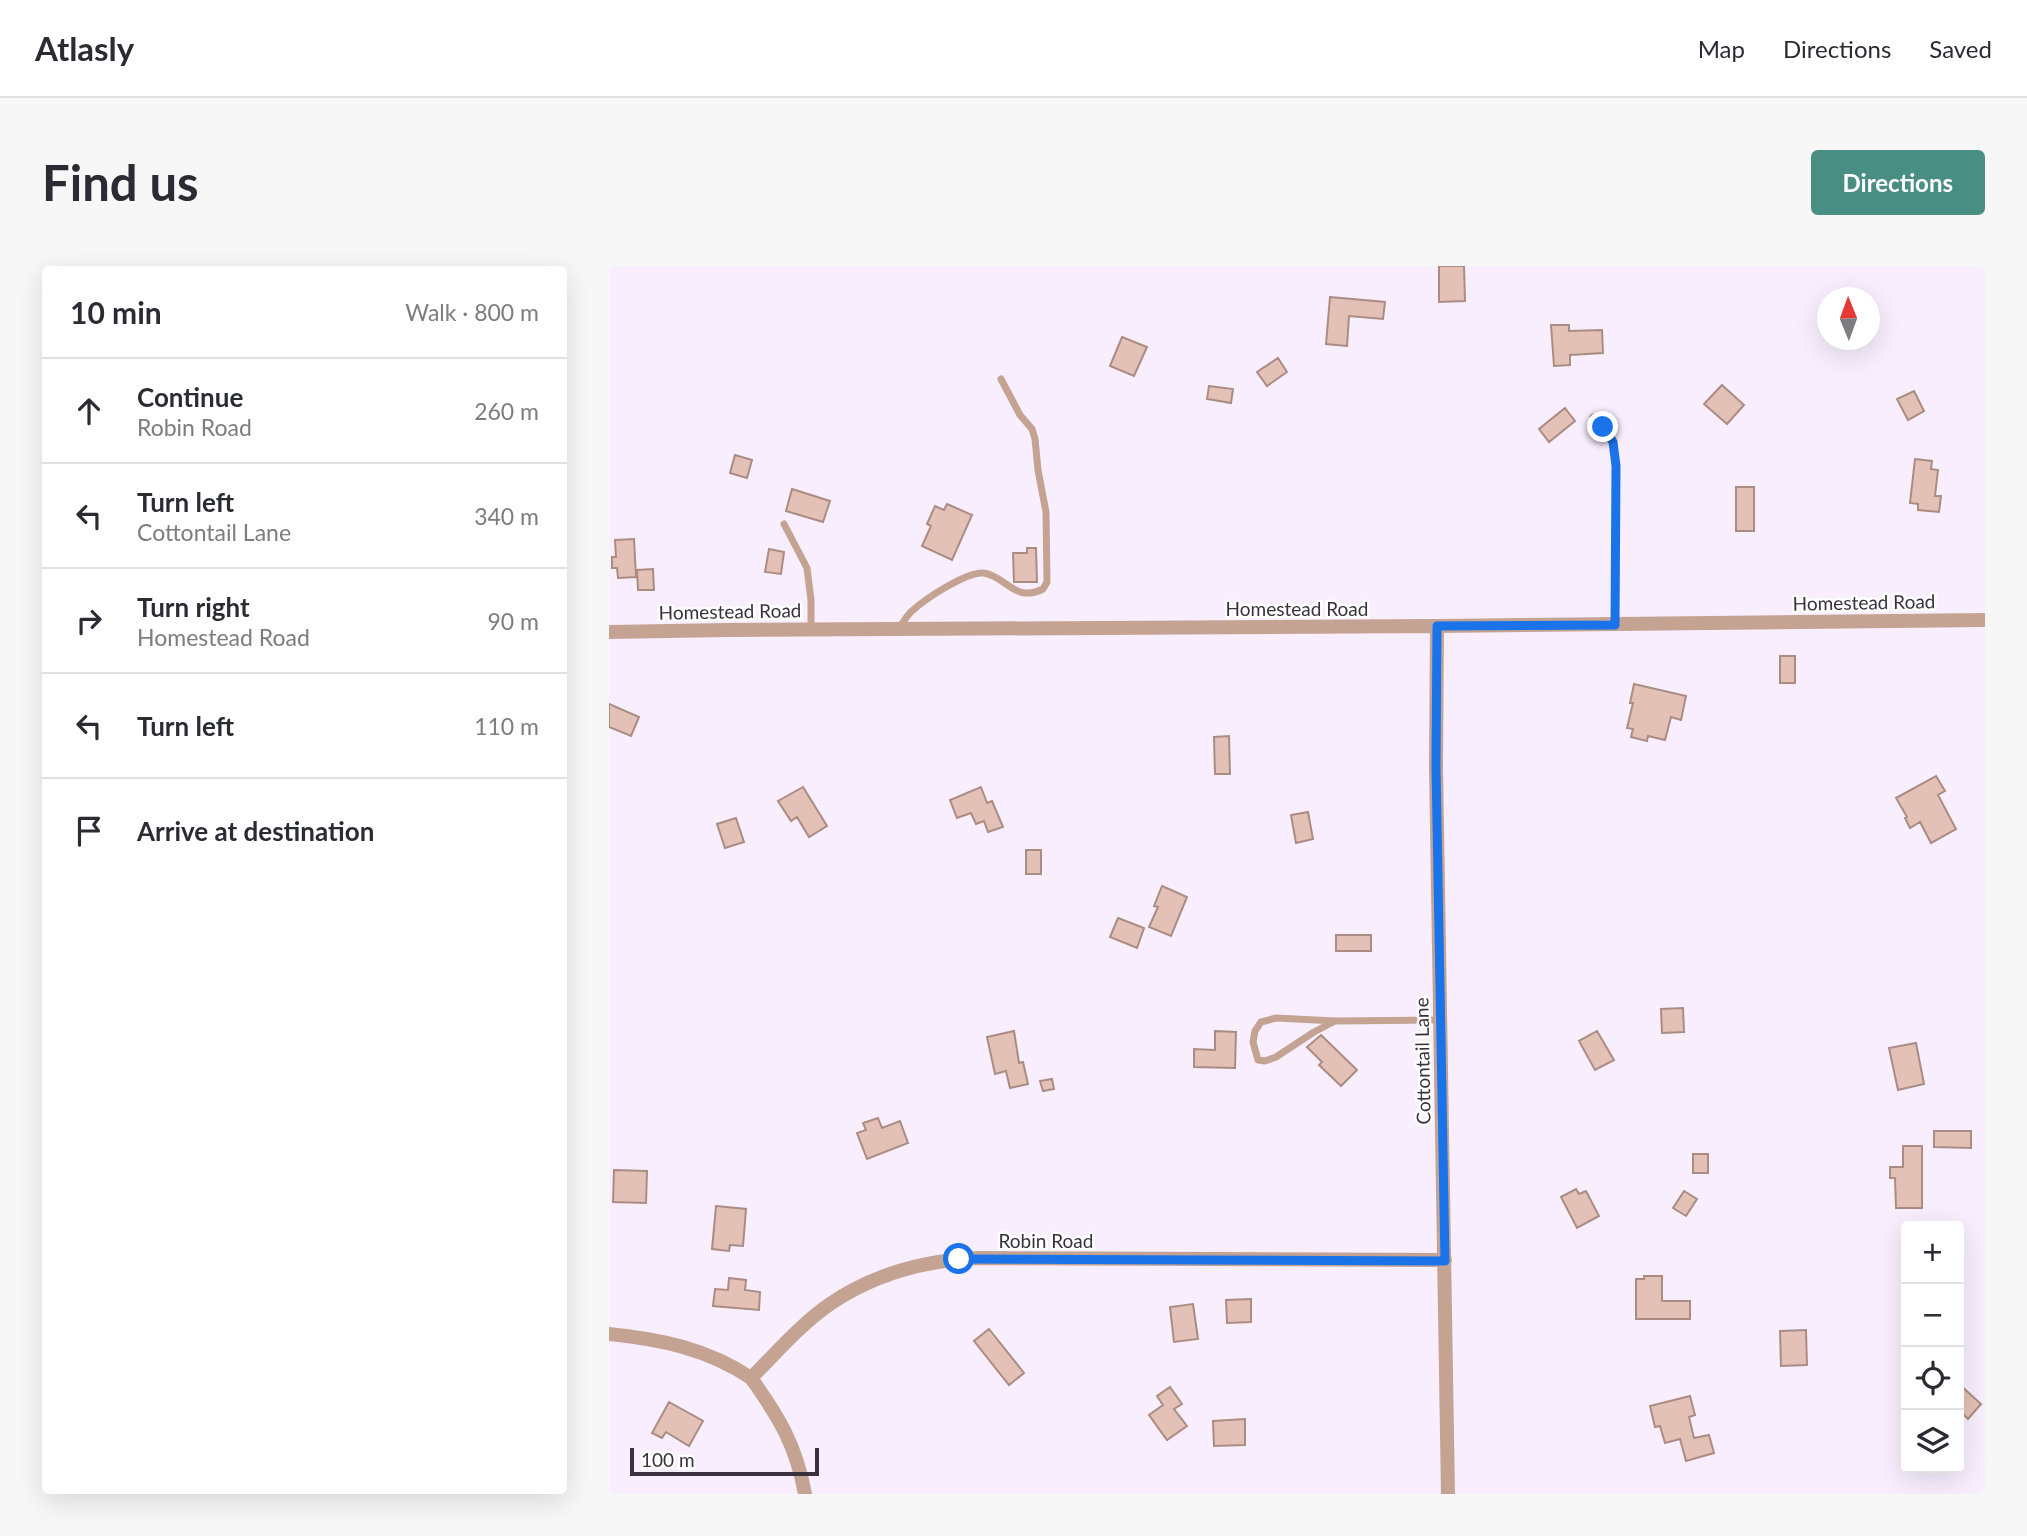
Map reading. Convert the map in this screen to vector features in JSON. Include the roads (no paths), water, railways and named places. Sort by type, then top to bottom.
[{"type":"street","name":"Homestead Road","points":[[609,632],[1985,621]]},
{"type":"street","name":"Cottontail Lane","points":[[1437,626],[1436,767],[1448,1494]]},
{"type":"street","name":"Robin Road","points":[[751,1378],[810,1320],[843,1296],[899,1271],[941,1261],[979,1258],[1445,1261]]},
{"type":"street","points":[[609,1334],[683,1346],[726,1363],[751,1378],[791,1441],[801,1470],[805,1494]]},
{"type":"lane","points":[[899,629],[911,611],[972,574],[985,573],[1023,593],[1034,594],[1044,589],[1047,582],[1046,512],[1035,439],[1032,429],[1020,415],[1001,379]]},
{"type":"lane","points":[[1593,417],[1613,442],[1616,466],[1615,625]]},
{"type":"lane","points":[[784,524],[807,568],[811,629]]},
{"type":"lane","points":[[1335,1021],[1276,1058],[1258,1060],[1253,1041],[1255,1031],[1261,1022],[1276,1018],[1335,1021],[1441,1020]]}]
